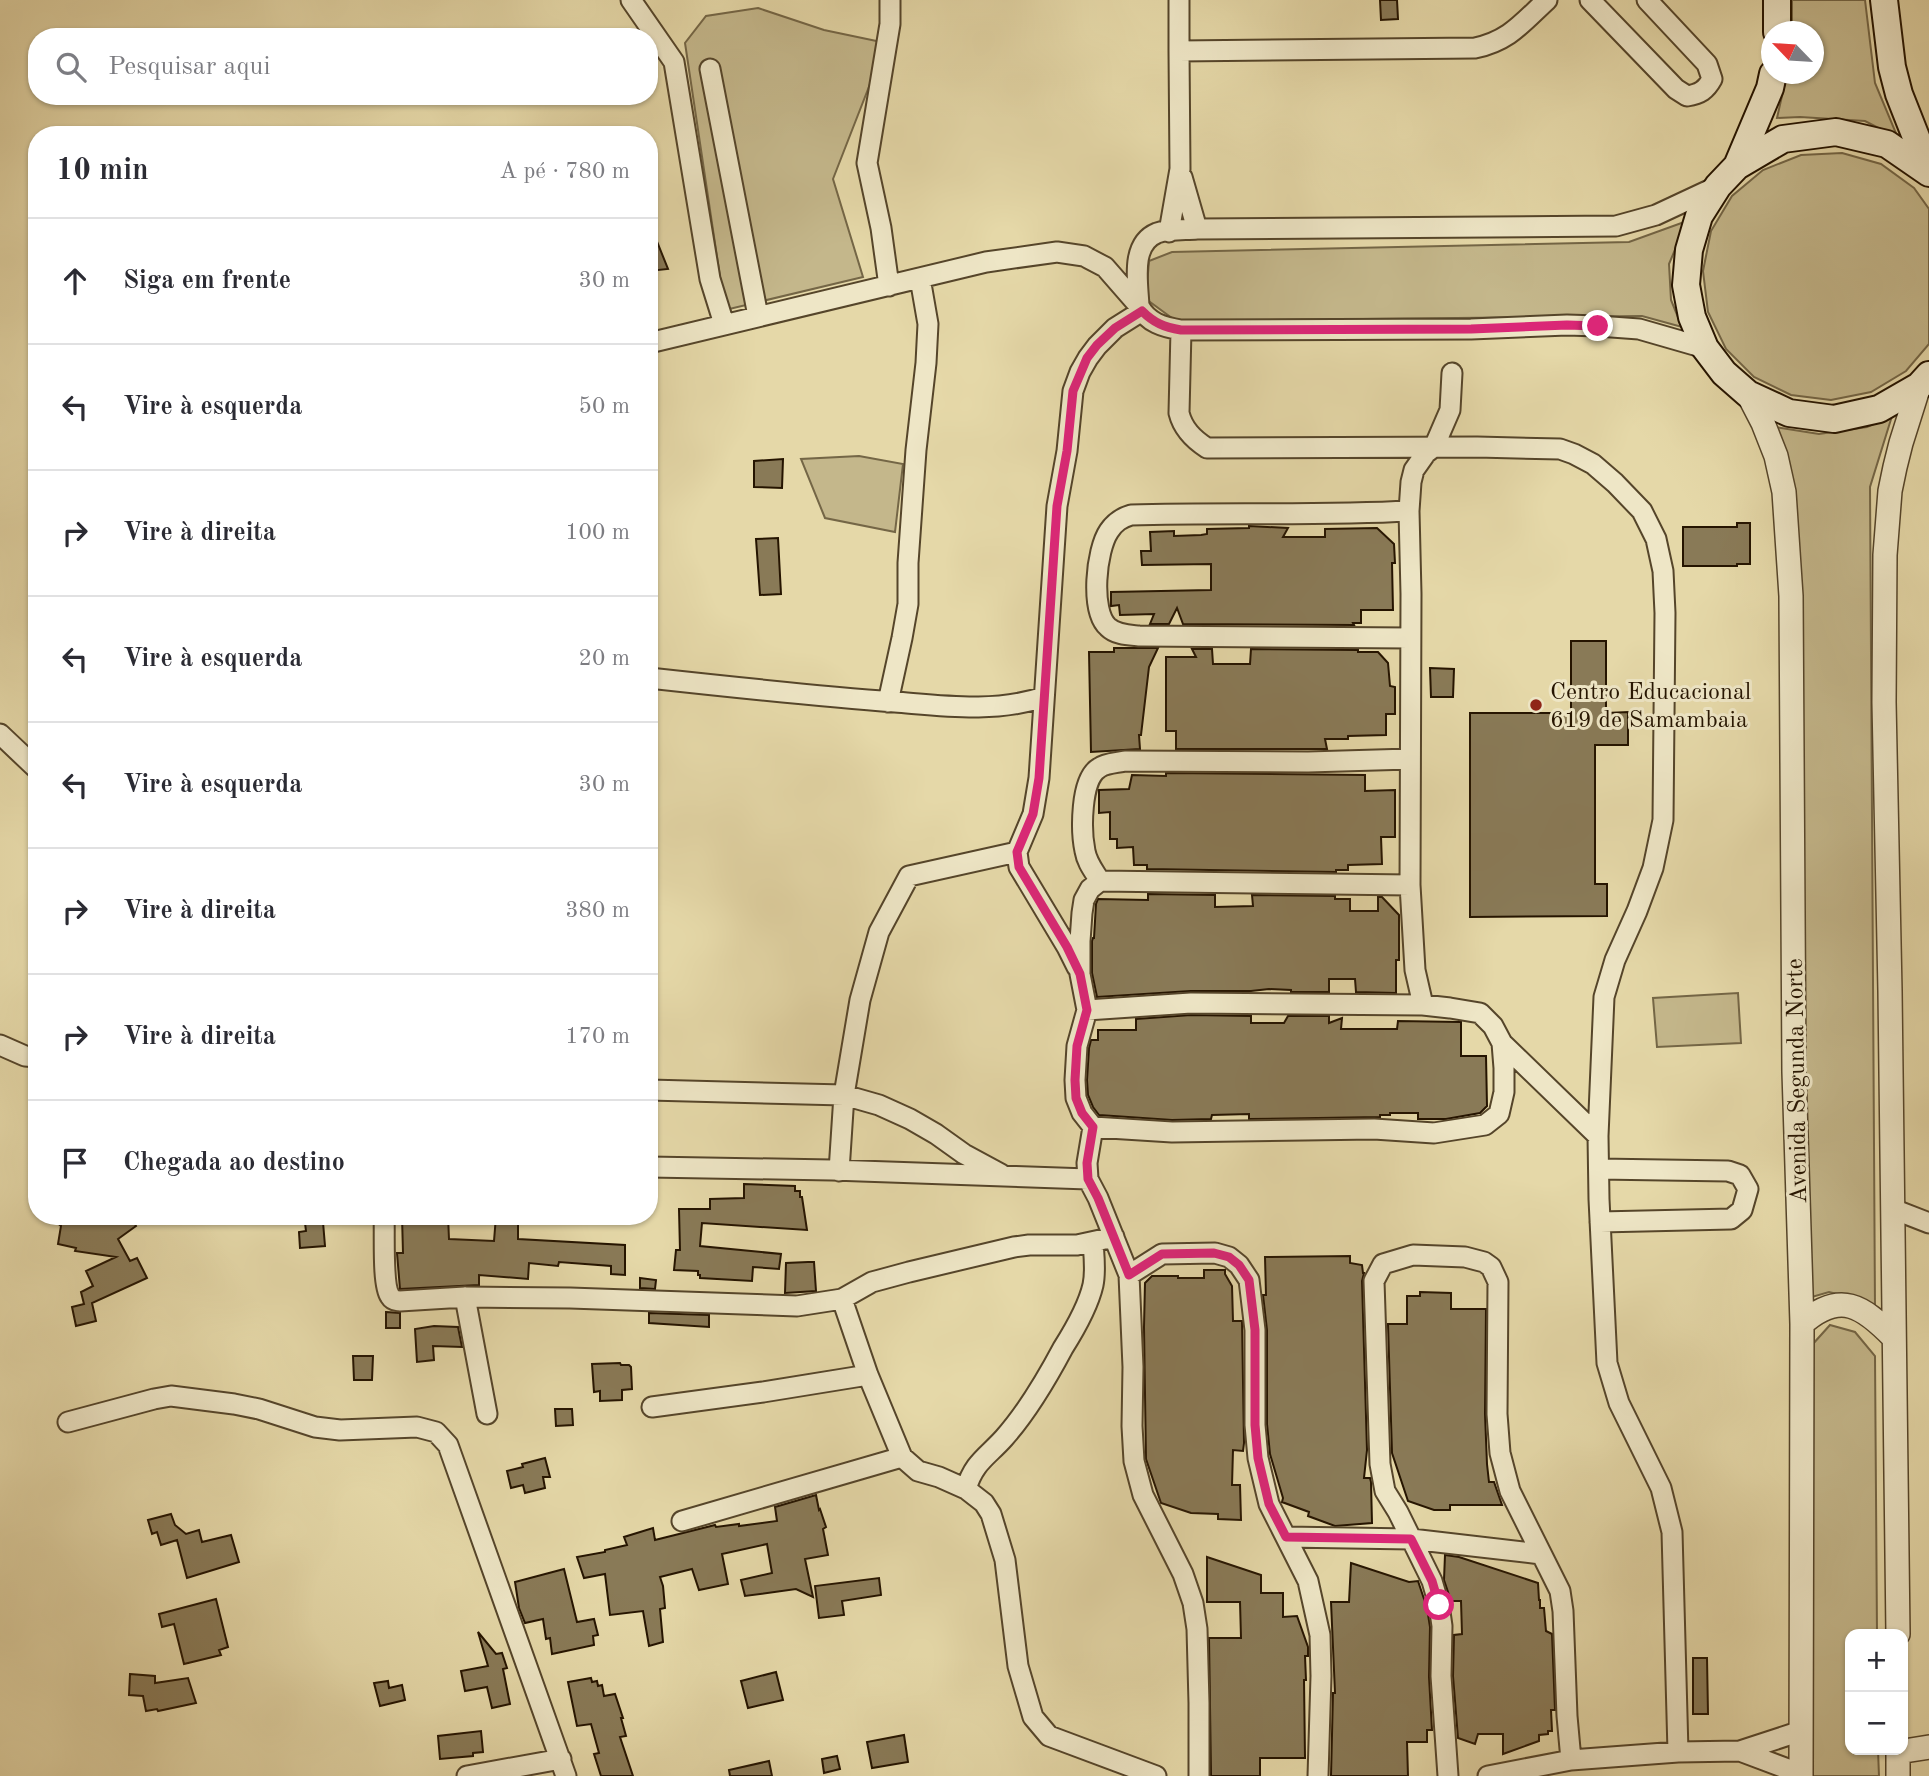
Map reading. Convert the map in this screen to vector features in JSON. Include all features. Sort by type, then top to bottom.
[{"type":"main road","points":[[1777,0],[1777,21]]},
{"type":"main road","points":[[1884,0],[1892,67],[1899,94],[1929,171]]},
{"type":"main road","points":[[1737,166],[1771,84]]},
{"type":"main road","points":[[1924,381],[1879,409],[1834,418],[1789,413],[1748,394],[1724,373],[1705,348],[1692,317],[1686,285],[1689,250],[1699,216],[1718,186],[1737,166],[1783,139],[1836,132],[1887,144],[1929,171]]},
{"type":"street","points":[[631,0],[650,28]]},
{"type":"street","points":[[889,286],[881,228],[867,163],[890,24],[890,0]]},
{"type":"street","points":[[1169,232],[1180,169],[1179,0]]},
{"type":"street","points":[[1179,51],[1475,48],[1499,41],[1547,0]]},
{"type":"street","points":[[1590,0],[1676,89],[1687,96],[1698,95],[1707,88],[1712,79],[1707,64],[1647,0]]},
{"type":"street","points":[[658,39],[674,62],[710,279],[724,324]]},
{"type":"street","points":[[710,69],[758,316]]},
{"type":"street","points":[[1180,169],[1197,229]]},
{"type":"street","points":[[1140,308],[1138,257],[1145,242],[1157,233],[1197,229],[1616,226],[1656,215],[1718,186]]},
{"type":"street","points":[[658,341],[986,262],[1057,252],[1084,256],[1105,268],[1151,320],[1163,327],[1181,330],[1598,326],[1639,329],[1705,348]]},
{"type":"street","points":[[888,702],[908,604],[915,463],[928,324],[920,278]]},
{"type":"street","points":[[1080,974],[1019,867],[1017,852],[1033,814],[1039,778],[1057,506],[1067,451],[1073,391],[1087,358],[1097,345],[1140,308]]},
{"type":"street","points":[[1181,330],[1179,413],[1188,432],[1207,448],[1560,449],[1593,464],[1615,483],[1642,511],[1656,540],[1663,571],[1665,613],[1663,820],[1653,869],[1615,960],[1604,997],[1598,1136],[1607,1363],[1619,1403],[1661,1488],[1672,1532],[1678,1752]]},
{"type":"street","points":[[1423,1005],[1415,970],[1410,885],[1409,511],[1414,470],[1434,447],[1450,410],[1452,373]]},
{"type":"street","points":[[1898,1629],[1884,702],[1885,555],[1892,479],[1900,443],[1924,381]]},
{"type":"street","name":"Avenida Segunda Norte","points":[[1748,394],[1776,456],[1784,492],[1788,537],[1794,1085],[1802,1324],[1801,1775]]},
{"type":"street","points":[[1409,511],[1358,514],[1131,515],[1121,518],[1103,542],[1098,569],[1097,604],[1102,621],[1109,629],[1120,634],[1410,638]]},
{"type":"street","points":[[658,679],[817,696],[988,708],[1022,705],[1044,697]]},
{"type":"street","points":[[0,734],[28,760]]},
{"type":"street","points":[[1100,881],[1085,852],[1082,821],[1086,787],[1095,770],[1100,767],[1125,761],[1308,762],[1410,759]]},
{"type":"street","points":[[839,1171],[844,1095],[860,1000],[879,932],[909,876],[1017,852]]},
{"type":"street","points":[[1199,1776],[1197,1629],[1193,1603],[1183,1574],[1143,1495],[1134,1461],[1129,1275],[1088,1179],[1087,1163],[1093,1127],[1082,1113],[1076,1098],[1077,1046],[1087,1010],[1080,974],[1084,900],[1100,881],[1410,885]]},
{"type":"street","points":[[1087,1010],[1191,1003],[1423,1005],[1480,1013],[1493,1026],[1502,1043],[1598,1136]]},
{"type":"street","points":[[1093,1127],[1172,1132],[1374,1129],[1434,1133],[1485,1125],[1499,1114],[1504,1092],[1502,1043]]},
{"type":"street","points":[[0,1045],[28,1056]]},
{"type":"street","points":[[658,1090],[844,1095],[879,1105],[910,1119],[964,1154],[1005,1176]]},
{"type":"street","points":[[658,1167],[1088,1179]]},
{"type":"street","points":[[1599,1169],[1728,1171],[1740,1175],[1748,1189],[1742,1210],[1731,1219],[1600,1222]]},
{"type":"street","points":[[1893,1209],[1929,1223]]},
{"type":"street","points":[[384,1225],[385,1285],[390,1296],[400,1301],[466,1297],[570,1298],[797,1306],[842,1299],[872,1282],[1014,1247],[1077,1245],[1114,1237]]},
{"type":"street","points":[[966,1489],[977,1464],[1004,1438],[1035,1397],[1085,1307],[1093,1284],[1093,1242]]},
{"type":"street","points":[[1129,1275],[1162,1254],[1214,1253],[1229,1257],[1239,1265],[1249,1280],[1255,1330],[1255,1425],[1258,1458],[1269,1504],[1308,1581],[1320,1635],[1318,1776]]},
{"type":"street","points":[[1448,1776],[1442,1689],[1441,1616],[1432,1581],[1385,1491],[1380,1464],[1374,1281],[1382,1264],[1413,1255],[1465,1257],[1484,1262],[1491,1267],[1499,1282],[1497,1413],[1500,1452],[1510,1491],[1560,1591],[1571,1760]]},
{"type":"street","points":[[466,1297],[487,1413]]},
{"type":"street","points":[[842,1299],[868,1375],[902,1457],[918,1471],[966,1489],[984,1503],[991,1514],[1005,1560],[1018,1666],[1032,1717],[1049,1736],[1156,1776]]},
{"type":"street","points":[[1802,1324],[1824,1307],[1837,1304],[1851,1306],[1881,1325],[1894,1338]]},
{"type":"street","points":[[652,1407],[868,1375]]},
{"type":"street","points":[[68,1422],[171,1396],[247,1406],[329,1429],[417,1427],[436,1432],[448,1444],[564,1768],[467,1776]]},
{"type":"street","points":[[682,1521],[902,1457]]},
{"type":"street","points":[[1286,1537],[1411,1539],[1541,1554]]},
{"type":"street","points":[[1488,1776],[1571,1760],[1678,1752],[1740,1751],[1801,1731]]},
{"type":"street","points":[[1908,1750],[1929,1747]]},
{"type":"street","points":[[1740,1751],[1801,1775]]},
{"type":"street","points":[[1898,1755],[1898,1776]]},
{"type":"shaded area","points":[[1792,0],[1865,0],[1875,83],[1898,138],[1865,121],[1777,118],[1785,84],[1824,84],[1824,21],[1792,21]]},
{"type":"shaded area","points":[[758,8],[824,30],[886,43],[833,179],[863,277],[725,310],[685,43],[706,16]]},
{"type":"shaded area","points":[[1842,153],[1881,164],[1914,188],[1929,209],[1929,344],[1906,371],[1871,392],[1831,400],[1791,395],[1754,377],[1726,349],[1708,312],[1703,271],[1711,231],[1732,196],[1763,170],[1801,155]]},
{"type":"shaded area","points":[[1687,221],[1669,264],[1671,300],[1682,327],[1642,316],[1176,321],[1146,299],[1149,261],[1172,252],[1629,242]]},
{"type":"shaded area","points":[[1892,416],[1870,487],[1875,1309],[1858,1299],[1829,1292],[1805,1299],[1775,427],[1819,434],[1867,427]]},
{"type":"shaded area","points":[[859,456],[903,464],[895,532],[825,518],[801,459]]},
{"type":"shaded area","points":[[1738,993],[1741,1043],[1657,1047],[1653,998]]},
{"type":"shaded area","points":[[1830,1325],[1855,1332],[1875,1356],[1877,1629],[1845,1629],[1845,1755],[1878,1755],[1879,1776],[1806,1776],[1803,1355]]},
{"type":"building","points":[[1380,0],[1397,0],[1398,19],[1381,20]]},
{"type":"building","points":[[658,244],[668,269],[658,270]]},
{"type":"building","points":[[783,459],[782,488],[754,487],[754,461]]},
{"type":"building","points":[[1737,523],[1750,523],[1750,564],[1683,566],[1683,527],[1737,527]]},
{"type":"building","points":[[1249,526],[1288,528],[1283,537],[1325,537],[1325,529],[1377,528],[1394,544],[1393,610],[1361,610],[1361,623],[1353,623],[1354,625],[1183,624],[1177,608],[1169,624],[1150,624],[1154,614],[1120,615],[1119,605],[1111,606],[1111,592],[1211,590],[1211,564],[1142,565],[1141,551],[1151,551],[1150,532],[1174,531],[1174,536],[1201,535],[1207,534],[1207,529]]},
{"type":"building","points":[[778,538],[781,594],[760,595],[756,539]]},
{"type":"building","points":[[1571,641],[1606,641],[1606,713],[1628,712],[1628,745],[1595,745],[1595,884],[1607,884],[1607,916],[1470,917],[1470,713],[1571,713]]},
{"type":"building","points":[[1114,648],[1158,648],[1149,667],[1139,735],[1140,749],[1091,752],[1089,652],[1114,652]]},
{"type":"building","points":[[1192,649],[1212,649],[1213,664],[1250,664],[1251,649],[1378,652],[1388,663],[1390,686],[1395,687],[1395,714],[1386,714],[1386,735],[1325,739],[1327,749],[1176,749],[1176,731],[1166,731],[1166,657],[1196,657]]},
{"type":"building","points":[[1430,668],[1454,669],[1453,697],[1431,697]]},
{"type":"building","points":[[1166,773],[1365,775],[1365,791],[1395,790],[1395,837],[1381,837],[1382,864],[1348,865],[1348,870],[1336,872],[1147,869],[1147,865],[1134,865],[1133,847],[1117,848],[1117,839],[1110,839],[1110,812],[1099,813],[1099,790],[1129,789],[1132,775],[1166,776]]},
{"type":"building","points":[[1148,894],[1215,895],[1215,907],[1253,906],[1252,895],[1335,896],[1335,899],[1350,899],[1350,911],[1378,911],[1378,897],[1382,897],[1399,915],[1396,993],[1356,992],[1355,979],[1329,979],[1329,992],[1269,989],[1097,997],[1092,973],[1092,941],[1098,899],[1148,900]]},
{"type":"building","points":[[1191,1015],[1251,1016],[1251,1023],[1284,1023],[1288,1016],[1329,1016],[1329,1023],[1342,1018],[1341,1029],[1397,1029],[1398,1021],[1461,1022],[1461,1056],[1486,1056],[1487,1106],[1480,1113],[1446,1119],[1418,1119],[1418,1113],[1390,1113],[1380,1117],[1249,1119],[1249,1114],[1212,1115],[1211,1119],[1172,1120],[1099,1115],[1088,1095],[1087,1080],[1089,1048],[1091,1040],[1098,1040],[1098,1030],[1136,1030],[1136,1019]]},
{"type":"building","points":[[744,1184],[795,1186],[795,1191],[800,1191],[802,1197],[807,1230],[702,1223],[700,1246],[781,1254],[779,1269],[753,1267],[752,1281],[700,1278],[698,1271],[674,1270],[676,1250],[680,1250],[679,1209],[710,1209],[710,1199],[744,1198]]},
{"type":"building","points":[[305,1225],[323,1225],[325,1246],[300,1248],[299,1232],[306,1231]]},
{"type":"building","points":[[402,1225],[448,1225],[449,1239],[494,1241],[495,1225],[518,1225],[518,1239],[625,1245],[625,1275],[611,1274],[611,1266],[529,1263],[528,1279],[479,1275],[479,1285],[400,1289],[397,1253],[403,1253]]},
{"type":"building","points":[[61,1226],[136,1226],[118,1239],[130,1261],[137,1258],[147,1278],[92,1303],[96,1321],[76,1326],[72,1307],[84,1304],[81,1292],[93,1286],[86,1271],[116,1257],[75,1251],[76,1248],[58,1244]]},
{"type":"building","points":[[1350,1256],[1350,1263],[1362,1265],[1364,1273],[1362,1281],[1367,1450],[1364,1478],[1370,1478],[1371,1482],[1372,1523],[1335,1526],[1282,1502],[1270,1454],[1267,1424],[1267,1330],[1263,1295],[1266,1295],[1265,1257]]},
{"type":"building","points":[[814,1262],[816,1291],[785,1293],[786,1263]]},
{"type":"building","points":[[1204,1270],[1225,1270],[1232,1286],[1233,1321],[1242,1321],[1244,1443],[1243,1451],[1233,1450],[1232,1485],[1240,1485],[1241,1520],[1218,1519],[1218,1514],[1191,1513],[1161,1503],[1146,1459],[1145,1283],[1152,1276],[1204,1278]]},
{"type":"building","points":[[640,1278],[656,1280],[655,1289],[640,1288]]},
{"type":"building","points":[[1420,1292],[1451,1293],[1451,1309],[1486,1309],[1487,1464],[1489,1482],[1494,1482],[1502,1505],[1450,1505],[1450,1510],[1434,1510],[1408,1501],[1392,1453],[1388,1324],[1407,1324],[1407,1296],[1420,1296]]},
{"type":"building","points":[[386,1312],[400,1313],[400,1328],[386,1328]]},
{"type":"building","points":[[649,1313],[709,1315],[709,1327],[649,1323]]},
{"type":"building","points":[[434,1326],[458,1327],[462,1347],[433,1346],[434,1360],[417,1362],[415,1329]]},
{"type":"building","points":[[353,1356],[373,1356],[372,1380],[354,1380]]},
{"type":"building","points":[[620,1363],[631,1367],[632,1389],[622,1390],[622,1400],[600,1401],[600,1391],[594,1392],[592,1364]]},
{"type":"building","points":[[555,1409],[572,1409],[573,1425],[556,1426]]},
{"type":"building","points":[[545,1458],[550,1477],[543,1477],[545,1488],[525,1493],[523,1485],[511,1488],[507,1471]]},
{"type":"building","points":[[816,1495],[826,1527],[823,1529],[828,1555],[805,1559],[813,1597],[796,1589],[745,1596],[741,1580],[772,1573],[767,1544],[722,1554],[728,1584],[699,1590],[692,1569],[660,1577],[665,1608],[660,1609],[663,1642],[649,1646],[643,1611],[610,1615],[605,1574],[584,1578],[577,1557],[627,1545],[624,1537],[653,1528],[655,1540],[715,1525],[739,1526],[777,1521],[775,1507]]},
{"type":"building","points":[[171,1514],[175,1525],[186,1534],[199,1530],[202,1542],[231,1535],[239,1562],[187,1578],[177,1540],[161,1545],[157,1532],[152,1534],[148,1520]]},
{"type":"building","points":[[1445,1555],[1459,1557],[1538,1583],[1540,1608],[1544,1608],[1546,1631],[1552,1634],[1555,1710],[1551,1710],[1552,1731],[1539,1735],[1539,1741],[1503,1754],[1503,1734],[1478,1734],[1475,1744],[1458,1738],[1453,1676],[1454,1635],[1462,1634],[1461,1601],[1451,1601],[1444,1580]]},
{"type":"building","points":[[1207,1557],[1261,1575],[1261,1593],[1283,1593],[1283,1617],[1297,1616],[1308,1647],[1304,1680],[1305,1758],[1260,1758],[1260,1776],[1211,1776],[1209,1638],[1241,1638],[1240,1602],[1207,1602]]},
{"type":"building","points":[[1351,1563],[1409,1582],[1418,1581],[1427,1608],[1430,1627],[1432,1730],[1427,1730],[1427,1742],[1407,1742],[1408,1776],[1331,1776],[1335,1693],[1331,1602],[1349,1602]]},
{"type":"building","points":[[564,1569],[577,1622],[594,1619],[598,1635],[593,1636],[594,1645],[552,1654],[543,1619],[525,1623],[519,1608],[515,1582]]},
{"type":"building","points":[[879,1578],[881,1595],[842,1601],[844,1615],[819,1618],[815,1586]]},
{"type":"building","points":[[216,1599],[228,1647],[219,1650],[221,1655],[184,1664],[174,1624],[162,1627],[159,1614]]},
{"type":"building","points":[[478,1632],[496,1654],[502,1653],[507,1668],[503,1669],[510,1704],[492,1708],[487,1687],[465,1691],[461,1671],[488,1666]]},
{"type":"building","points":[[1693,1658],[1707,1658],[1708,1714],[1693,1714]]},
{"type":"building","points":[[776,1672],[783,1700],[748,1708],[741,1681]]},
{"type":"building","points":[[130,1674],[155,1676],[155,1683],[188,1678],[196,1703],[146,1711],[143,1696],[129,1695]]},
{"type":"building","points":[[591,1678],[592,1682],[597,1681],[598,1686],[602,1685],[604,1696],[615,1694],[626,1736],[620,1737],[633,1776],[601,1776],[594,1754],[599,1753],[591,1724],[577,1726],[568,1682]]},
{"type":"building","points":[[388,1681],[389,1688],[402,1685],[405,1700],[380,1706],[374,1683]]},
{"type":"building","points":[[481,1731],[483,1752],[473,1753],[473,1756],[440,1759],[438,1736]]},
{"type":"building","points":[[904,1735],[908,1762],[872,1768],[867,1742]]},
{"type":"building","points":[[837,1756],[840,1769],[824,1773],[822,1759]]},
{"type":"building","points":[[769,1761],[772,1776],[730,1776],[729,1770]]},
{"type":"place","name":"Centro Educacional 619 de Samambaia","points":[[1536,705]]},
{"type":"route","points":[[1439,1605],[1432,1581],[1411,1539],[1286,1537],[1269,1504],[1258,1458],[1255,1425],[1255,1330],[1249,1280],[1239,1265],[1229,1257],[1214,1253],[1162,1254],[1129,1275],[1088,1179],[1087,1163],[1093,1127],[1082,1113],[1076,1098],[1075,1080],[1077,1046],[1087,1010],[1080,974],[1019,867],[1017,852],[1033,814],[1039,778],[1057,506],[1067,451],[1073,391],[1080,372],[1097,345],[1115,328],[1142,311],[1163,327],[1181,330],[1598,326]]}]
